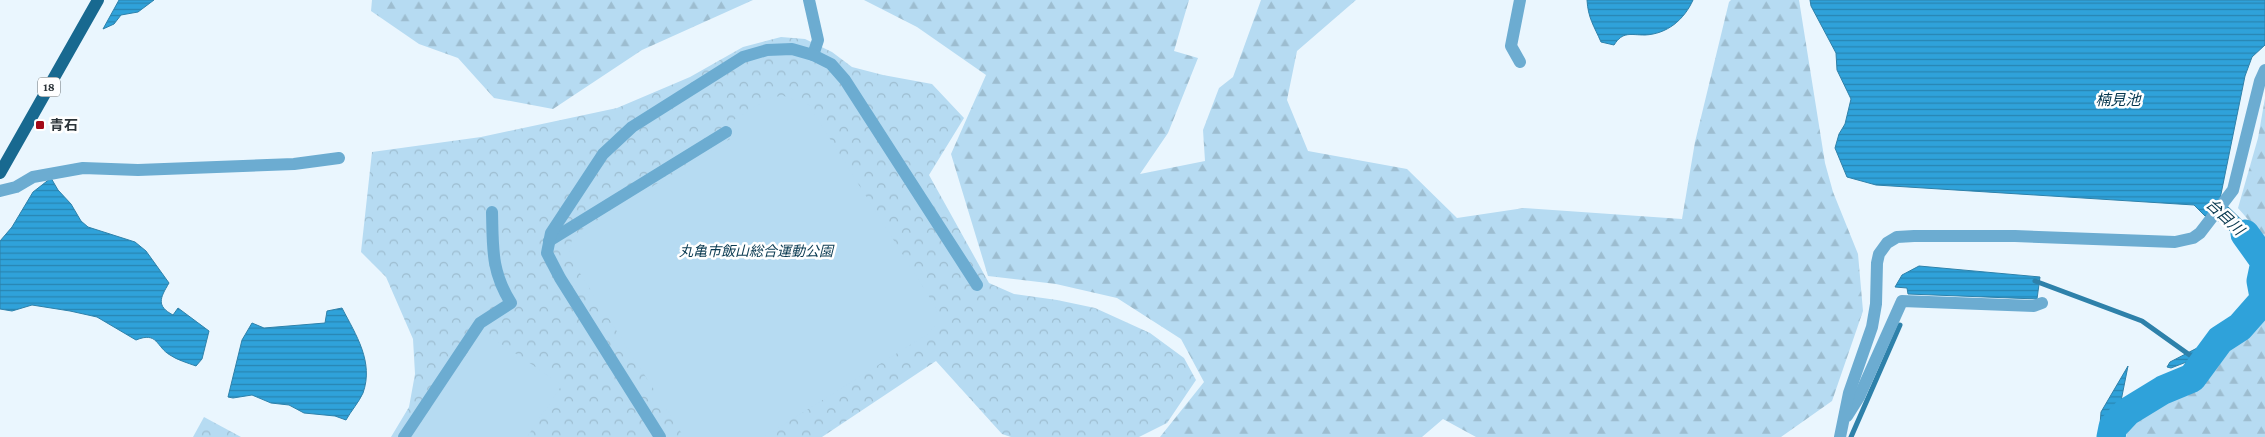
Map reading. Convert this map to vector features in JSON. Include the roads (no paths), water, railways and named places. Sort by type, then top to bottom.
[{"type":"main road","name":"18","points":[[0,173],[98,0]]},
{"type":"street","points":[[809,0],[818,40],[813,55]]},
{"type":"street","points":[[1520,0],[1511,46],[1520,62]]},
{"type":"street","points":[[660,437],[560,278],[547,253],[549,241],[551,234],[603,154],[632,127],[743,57],[767,50],[792,49],[813,55],[831,64],[845,80],[977,285]]},
{"type":"street","points":[[1840,437],[1849,393],[1872,327],[1876,304],[1879,254],[1887,243],[1897,237],[1914,236],[2005,236],[2174,242],[2193,238],[2209,222],[2226,200],[2238,176],[2260,81],[2265,70]]},
{"type":"street","points":[[549,241],[726,132]]},
{"type":"street","points":[[0,191],[16,187],[33,177],[83,168],[138,170],[294,164],[339,158]]},
{"type":"street","points":[[404,437],[480,323],[511,303],[500,286],[495,266],[492,212]]},
{"type":"street","points":[[1843,422],[1859,397],[1902,300],[2034,306],[2042,303]]},
{"type":"water","points":[[119,0],[154,0],[138,12],[121,15],[114,24],[103,29]]},
{"type":"water","points":[[1587,0],[1693,0],[1680,20],[1667,29],[1653,34],[1631,34],[1624,36],[1614,45],[1601,42],[1590,17]]},
{"type":"water","name":"楠見池","points":[[1810,0],[2265,0],[2265,45],[2252,57],[2245,76],[2220,199],[2265,243],[2265,266],[2261,265],[2246,245],[2219,221],[2206,217],[2194,205],[1876,185],[1847,177],[1835,148],[1839,134],[1845,124],[1851,99],[1837,70],[1836,53],[1811,6]]},
{"type":"water","points":[[51,178],[58,190],[71,204],[81,221],[88,227],[135,242],[146,251],[169,283],[161,301],[168,312],[173,315],[178,308],[209,331],[202,359],[196,366],[173,357],[149,337],[136,340],[97,317],[32,305],[12,311],[0,309],[0,241],[12,227],[33,192]]},
{"type":"water","points":[[1919,266],[2040,277],[2037,299],[1908,294],[1907,288],[1895,287],[1902,275]]},
{"type":"water","points":[[342,308],[362,349],[366,370],[366,382],[363,393],[346,420],[335,416],[304,413],[289,405],[271,403],[252,395],[228,397],[242,340],[252,323],[264,328],[325,323],[327,311]]},
{"type":"water","points":[[2226,323],[2237,327],[2240,331],[2217,360],[2210,362],[2202,356],[2171,368],[2167,367],[2170,362],[2203,345],[2213,333],[2217,333]]},
{"type":"water","points":[[2128,366],[2120,406],[2123,408],[2163,385],[2182,381],[2183,384],[2146,404],[2138,411],[2131,418],[2123,437],[2099,437],[2101,412]]},
{"type":"waterway","name":"台目川","points":[[2111,437],[2113,427],[2127,412],[2163,390],[2192,378],[2220,340],[2240,327],[2262,302],[2264,297],[2261,281],[2265,262],[2245,234]]},
{"type":"waterway","points":[[2035,281],[2142,321],[2191,356]]},
{"type":"waterway","points":[[1851,437],[1900,325]]},
{"type":"place","name":"青石","points":[[40,125]]},
{"type":"park label","name":"丸亀市飯山総合運動公園","points":[[756,251]]}]
